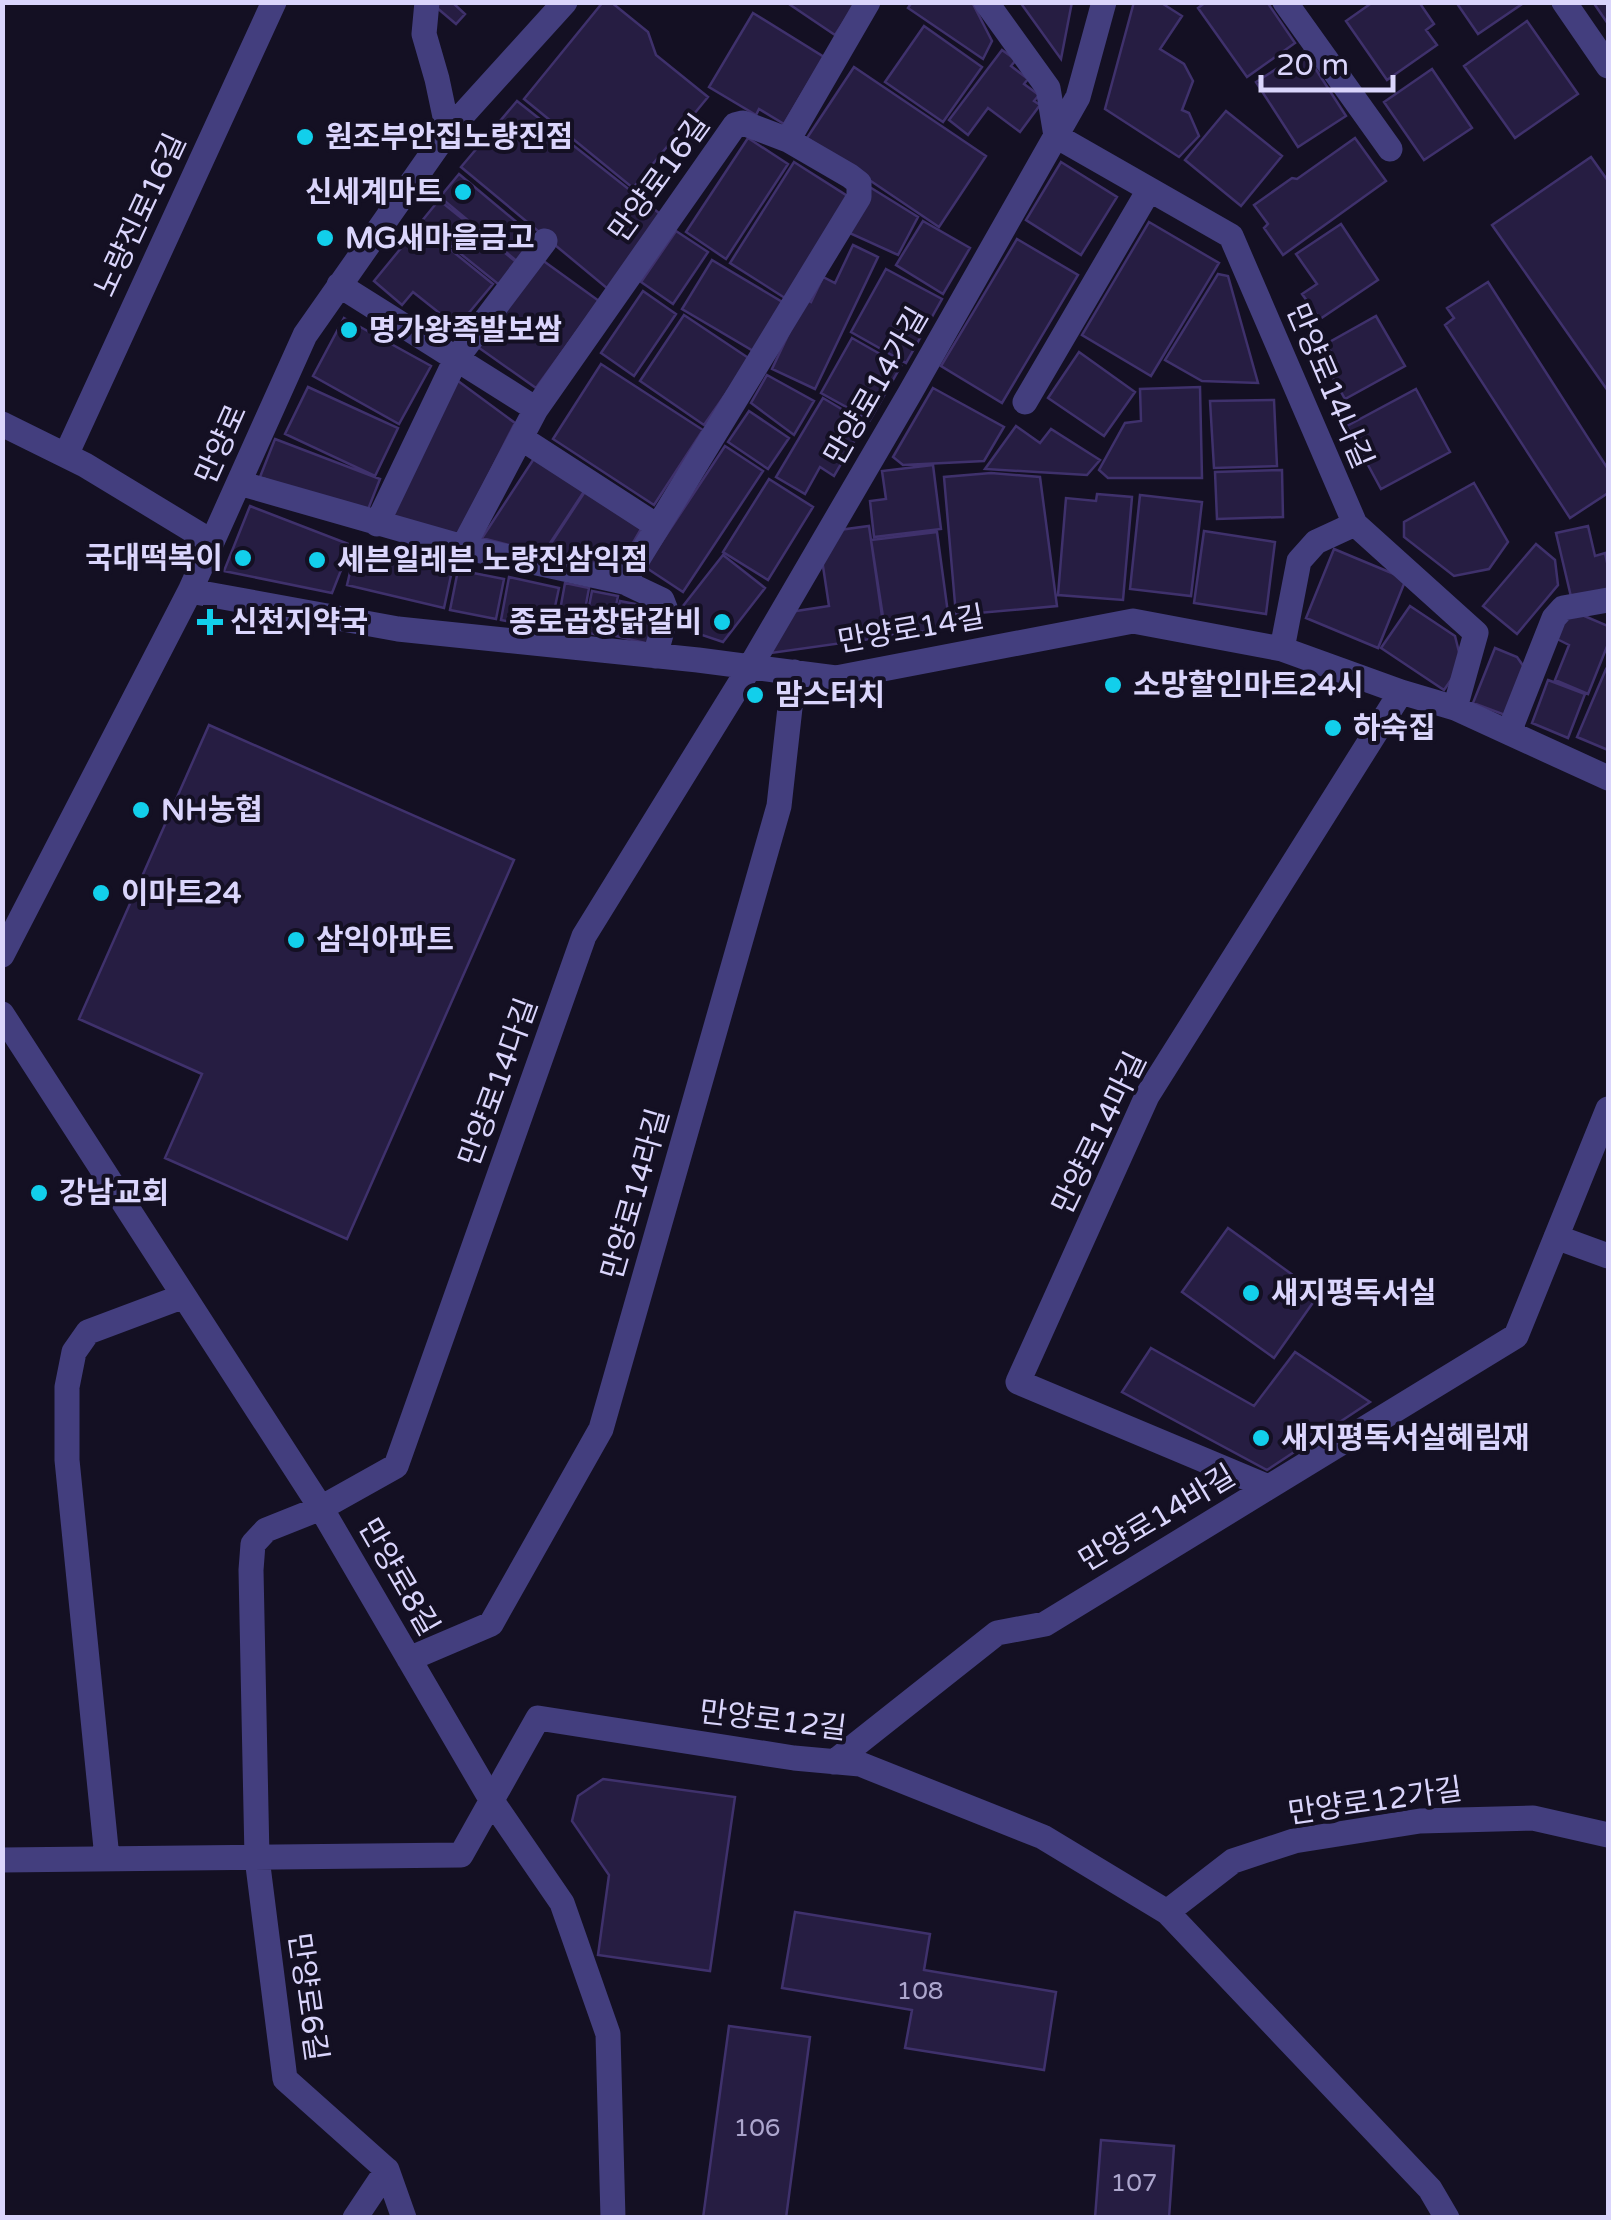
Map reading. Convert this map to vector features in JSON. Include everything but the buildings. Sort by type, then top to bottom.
[{"type":"street","name":"노량진로16길","points":[[66,455],[274,2]]},
{"type":"street","points":[[428,2],[424,34],[448,131]]},
{"type":"street","name":"만양로","points":[[2,955],[190,591],[305,335],[448,131],[565,2]]},
{"type":"street","points":[[788,140],[868,2]]},
{"type":"street","points":[[986,2],[1048,88],[1056,136]]},
{"type":"street","name":"만양로14가길","points":[[750,667],[1078,97],[1104,2]]},
{"type":"street","points":[[1285,2],[1390,149]]},
{"type":"street","points":[[1564,2],[1608,66]]},
{"type":"street","name":"만양로16길","points":[[536,409],[735,126],[743,123],[788,140],[859,184],[859,197],[624,582]]},
{"type":"street","name":"만양로14나길","points":[[1056,136],[1230,236],[1354,524],[1476,633],[1455,708]]},
{"type":"street","points":[[1025,402],[1149,190]]},
{"type":"street","points":[[377,524],[456,359],[544,241]]},
{"type":"street","points":[[339,286],[536,409],[463,547]]},
{"type":"street","points":[[2,424],[66,455],[212,542]]},
{"type":"street","points":[[521,438],[657,526]]},
{"type":"street","points":[[239,483],[463,547],[624,582],[662,600],[667,613],[654,656]]},
{"type":"street","points":[[1282,649],[1298,562],[1316,542],[1354,524]]},
{"type":"street","name":"만양로14길","points":[[190,591],[398,629],[836,678],[1133,621],[1282,649],[1455,708],[1608,778]]},
{"type":"street","points":[[1509,732],[1554,618],[1562,608],[1608,600]]},
{"type":"street","name":"만양로14다길","points":[[257,1858],[253,1544],[266,1530],[320,1508],[396,1466],[584,936],[750,667]]},
{"type":"street","name":"만양로14라길","points":[[409,1660],[491,1624],[601,1430],[779,806],[794,672]]},
{"type":"street","name":"만양로14마길","points":[[1268,1488],[1018,1382],[1147,1096],[1401,692]]},
{"type":"street","name":"만양로8길","points":[[2,1014],[320,1508],[492,1801],[562,1902],[608,2034],[612,2218]]},
{"type":"street","name":"만양로14바길","points":[[834,1762],[997,1634],[1045,1624],[1516,1336],[1608,1108]]},
{"type":"street","points":[[1556,1237],[1608,1256]]},
{"type":"street","points":[[107,1858],[67,1460],[67,1386],[74,1352],[88,1332],[184,1296]]},
{"type":"street","name":"만양로12길","points":[[2,1860],[461,1855],[538,1718],[794,1758],[860,1764],[1043,1837],[1167,1912],[1430,2189],[1448,2218]]},
{"type":"street","name":"만양로12가길","points":[[1167,1912],[1233,1861],[1294,1841],[1420,1821],[1534,1818],[1608,1835]]},
{"type":"street","name":"만양로6길","points":[[257,1858],[285,2079],[387,2170],[404,2218]]},
{"type":"street","points":[[355,2218],[387,2170]]},
{"type":"place","name":"원조부안집노량진점","points":[[305,137]]},
{"type":"place","name":"신세계마트","points":[[463,192]]},
{"type":"place","name":"MG새마을금고","points":[[325,238]]},
{"type":"place","name":"명가왕족발보쌈","points":[[349,330]]},
{"type":"place","name":"국대떡복이","points":[[243,558]]},
{"type":"place","name":"세븐일레븐 노량진삼익점","points":[[317,560]]},
{"type":"place","name":"신천지약국","points":[[210,622]]},
{"type":"place","name":"종로곱창닭갈비","points":[[722,622]]},
{"type":"place","name":"소망할인마트24시","points":[[1113,685]]},
{"type":"place","name":"맘스터치","points":[[755,695]]},
{"type":"place","name":"하숙집","points":[[1333,728]]},
{"type":"place","name":"NH농협","points":[[141,810]]},
{"type":"place","name":"이마트24","points":[[101,893]]},
{"type":"place","name":"삼익아파트","points":[[296,940]]},
{"type":"place","name":"강남교회","points":[[39,1193]]},
{"type":"place","name":"새지평독서실","points":[[1251,1293]]},
{"type":"place","name":"새지평독서실혜림재","points":[[1261,1438]]}]
